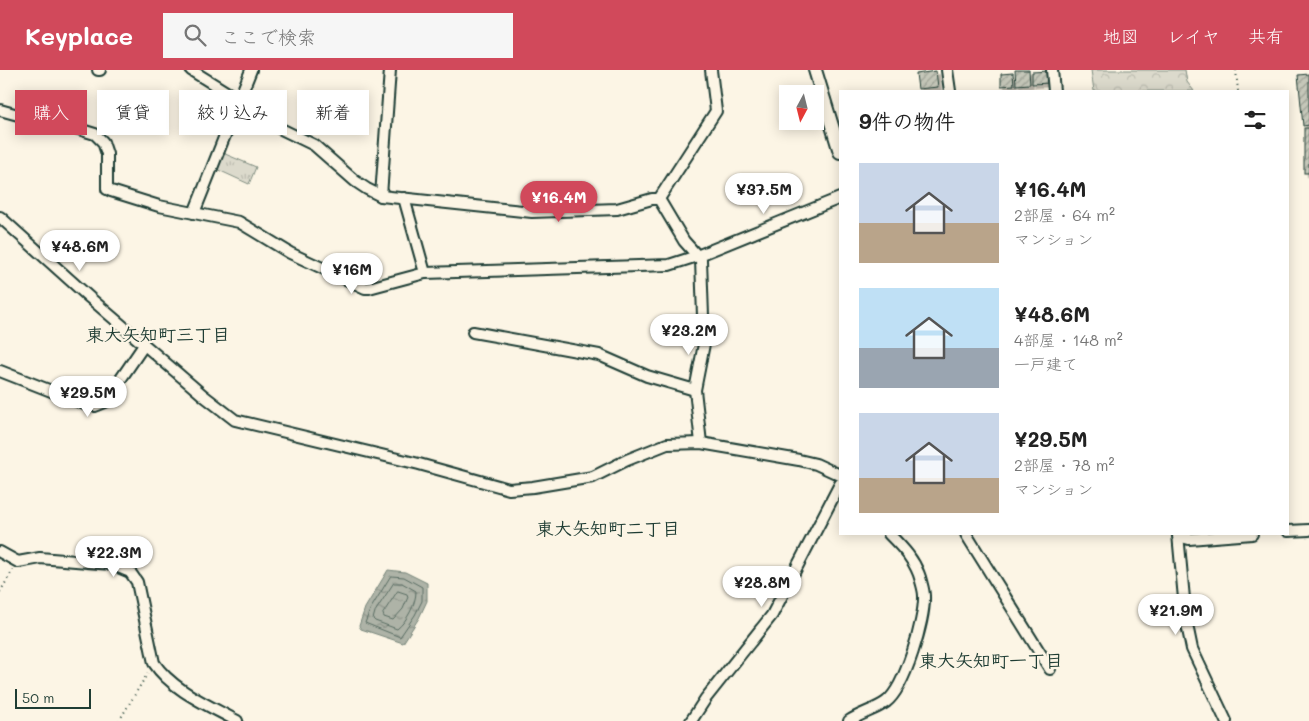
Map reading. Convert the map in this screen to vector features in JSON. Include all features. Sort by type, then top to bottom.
[{"type":"street","points":[[191,70],[223,90]]},
{"type":"street","points":[[243,90],[251,70]]},
{"type":"street","points":[[382,196],[390,70]]},
{"type":"street","points":[[659,199],[716,111],[711,70]]},
{"type":"street","points":[[815,70],[839,149]]},
{"type":"street","points":[[947,70],[950,90]]},
{"type":"street","points":[[1052,70],[1054,90]]},
{"type":"street","points":[[0,110],[95,134],[102,142],[107,154],[107,189],[159,206],[244,224],[290,253],[365,288],[425,272],[662,266],[697,256],[839,198]]},
{"type":"street","points":[[287,132],[314,145],[355,181],[382,196],[532,212],[617,209],[652,199],[659,199]]},
{"type":"street","points":[[194,212],[225,135]]},
{"type":"street","points":[[404,198],[425,272]]},
{"type":"street","points":[[659,199],[684,241],[701,260],[704,344],[695,390],[701,443]]},
{"type":"street","points":[[0,217],[144,345],[235,420],[419,464],[510,489],[593,478],[627,460],[667,444],[701,443],[816,464],[839,475]]},
{"type":"street","points":[[473,332],[599,355],[648,376],[695,390]]},
{"type":"street","points":[[0,371],[87,405],[95,406],[105,402],[144,345]]},
{"type":"street","points":[[691,721],[706,698],[772,615],[837,497]]},
{"type":"street","points":[[1289,531],[1309,530]]},
{"type":"street","points":[[849,721],[859,714],[886,702],[898,688],[918,633],[924,596],[922,582],[906,551],[891,535]]},
{"type":"street","points":[[967,535],[1050,669]]},
{"type":"street","points":[[1226,721],[1192,649],[1186,620],[1178,535],[1189,539],[1239,535]]},
{"type":"street","points":[[0,552],[18,562],[40,558],[94,562],[111,564],[130,572],[137,582],[154,663],[161,673],[177,686],[237,721]]},
{"type":"path","points":[[1236,70],[1238,90]]},
{"type":"path","points":[[0,592],[18,562]]},
{"type":"path","points":[[119,721],[154,663]]},
{"type":"green space","points":[[1091,70],[1185,70],[1187,82],[1193,90],[1094,90]]},
{"type":"green space","points":[[218,151],[256,167],[249,184],[212,167]]},
{"type":"water","points":[[388,570],[405,572],[427,583],[427,601],[403,643],[361,629],[359,626],[365,608]]},
{"type":"building","points":[[1015,70],[1029,70],[1030,84],[1016,85]]},
{"type":"building","points":[[936,71],[938,87],[918,89],[916,74]]},
{"type":"building","points":[[1049,71],[1050,83],[1032,84],[1032,72]]},
{"type":"building","points":[[1013,73],[1014,85],[1001,86],[1001,74]]},
{"type":"building","points":[[1309,74],[1309,125],[1303,126],[1298,75]]},
{"type":"building","points":[[1304,128],[1309,128],[1309,173],[1304,173]]},
{"type":"district","name":"東大矢知町三丁目","points":[[158,334]]},
{"type":"district","name":"東大矢知町二丁目","points":[[608,528]]},
{"type":"district","name":"東大矢知町一丁目","points":[[991,660]]}]
